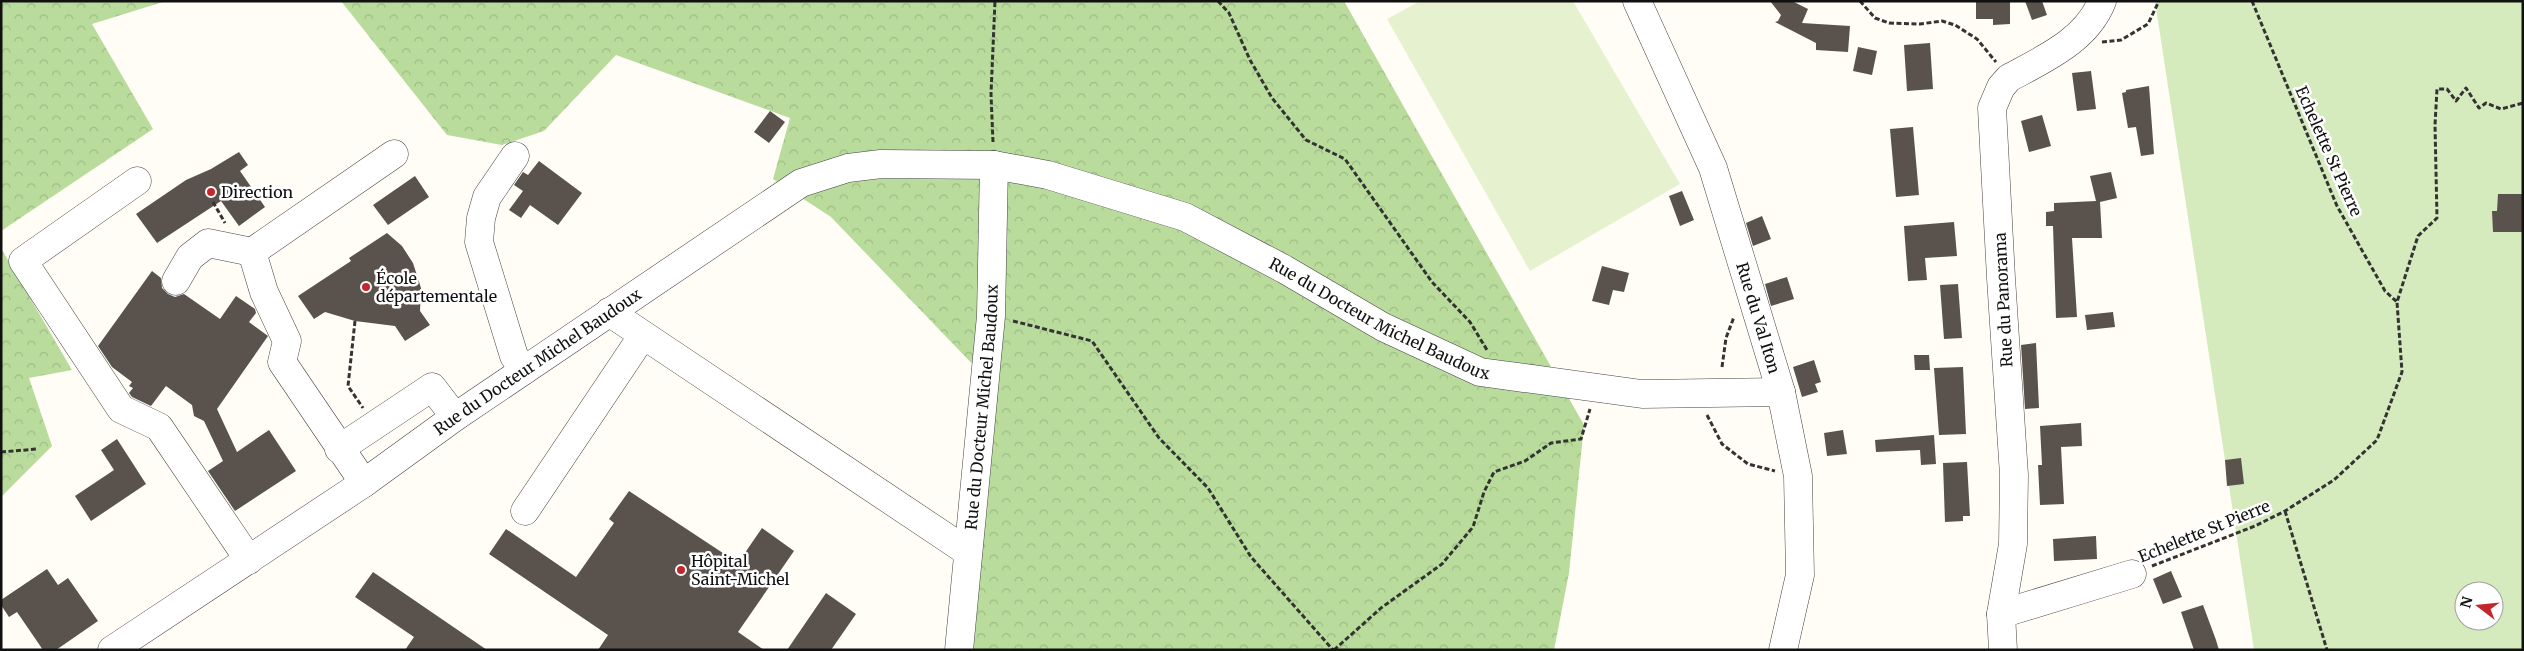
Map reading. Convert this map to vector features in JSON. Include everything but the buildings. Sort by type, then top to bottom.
[{"type":"street","name":"Rue du Val Iton","points":[[1637,1],[1713,168],[1782,392],[1798,476],[1800,574],[1783,650]]},
{"type":"street","name":"Rue du Panorama","points":[[2004,650],[2001,614],[2013,544],[2014,475],[2000,278],[1992,108],[2001,87],[2012,76],[2078,37],[2092,21],[2102,1]]},
{"type":"street","points":[[176,281],[190,257],[208,243],[252,252],[394,154]]},
{"type":"street","points":[[515,156],[487,197],[481,218],[479,242],[514,356],[524,370]]},
{"type":"street","name":"Rue du Docteur Michel Baudoux","points":[[112,650],[249,560],[287,528],[364,483],[454,417],[801,183],[848,168],[881,164],[994,166],[1048,175],[1185,217],[1284,269],[1383,328],[1480,372],[1642,394],[1782,392]]},
{"type":"street","name":"Rue du Docteur Michel Baudoux","points":[[959,650],[991,316],[994,166]]},
{"type":"street","points":[[137,181],[24,261],[121,409],[159,427],[249,560]]},
{"type":"street","points":[[252,252],[264,292],[287,342],[282,362],[339,449],[364,483]]},
{"type":"street","points":[[609,312],[968,552]]},
{"type":"street","points":[[525,511],[643,335]]},
{"type":"street","points":[[339,449],[432,387],[454,417]]},
{"type":"street","points":[[2001,614],[2132,574]]},
{"type":"path","points":[[994,166],[991,94],[995,1]]},
{"type":"path","points":[[1218,1],[1229,13],[1250,60],[1272,98],[1306,140],[1345,159],[1432,282],[1470,322],[1487,351],[1480,372]]},
{"type":"path","points":[[1860,1],[1875,18],[1888,23],[1920,24],[1942,21],[1956,25],[1977,39],[2012,76]]},
{"type":"path","points":[[2078,37],[2095,43],[2121,40],[2148,24],[2159,1]]},
{"type":"path","name":"Echelette St Pierre","points":[[2252,1],[2337,206],[2385,291],[2397,302]]},
{"type":"path","name":"Echelette St Pierre","points":[[2132,574],[2233,535],[2285,511],[2334,480],[2377,440],[2402,372],[2397,302],[2418,236],[2437,218],[2435,125],[2437,89],[2447,89],[2456,101],[2466,88],[2479,108],[2486,103],[2502,109],[2523,103]]},
{"type":"path","points":[[1722,367],[1726,338],[1737,309],[1752,293]]},
{"type":"path","points":[[991,316],[1092,341],[1159,438],[1208,488],[1251,557],[1333,650],[1381,608],[1442,564],[1473,527],[1484,492],[1494,472],[1525,461],[1551,444],[1581,439],[1594,388]]},
{"type":"path","points":[[355,321],[348,386],[376,424]]},
{"type":"path","points":[[1706,413],[1722,444],[1748,464],[1798,476]]},
{"type":"path","points":[[1,452],[36,449]]},
{"type":"path","name":"Echelette St Pierre","points":[[2285,511],[2328,650]]},
{"type":"green space","points":[[1,1],[166,1],[92,24],[153,129],[1,231]]},
{"type":"green space","points":[[341,1],[1344,1],[1584,425],[1569,573],[1554,650],[965,650],[980,372],[831,217],[773,179],[790,118],[616,55],[544,131],[502,145],[447,135]]},
{"type":"green space","points":[[1420,1],[1573,1],[1680,184],[1530,271],[1387,19]]},
{"type":"green space","points":[[2155,1],[2523,1],[2523,650],[2254,650]]},
{"type":"green space","points":[[1,248],[72,370],[29,378],[52,446],[1,497]]},
{"type":"place","name":"Direction","points":[[211,192]]},
{"type":"place","name":"École départementale","points":[[366,287]]},
{"type":"place","name":"Hôpital Saint-Michel","points":[[681,570]]}]
